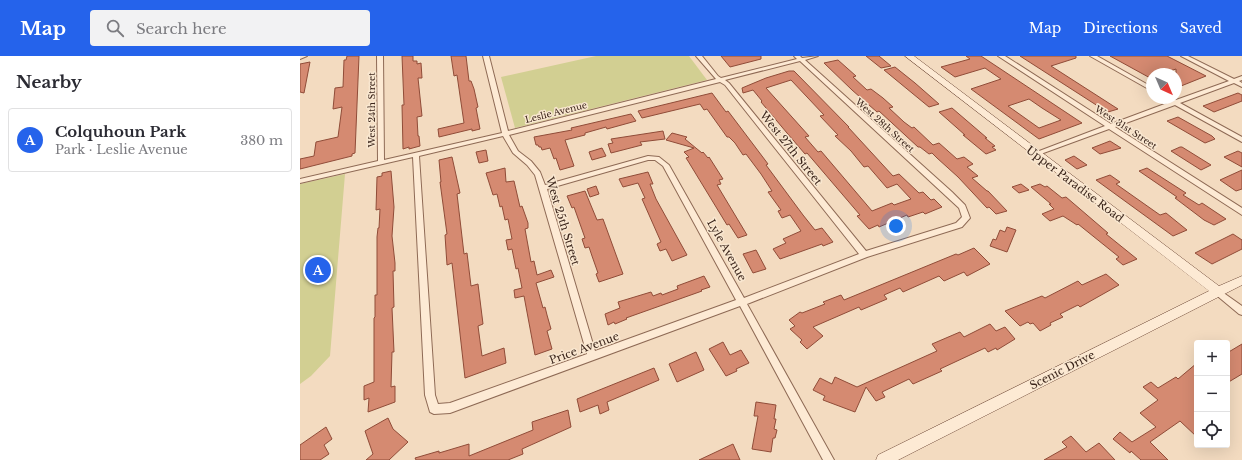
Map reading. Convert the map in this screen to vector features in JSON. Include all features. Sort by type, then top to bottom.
[{"type":"street","points":[[300,57],[304,56]]},
{"type":"street","name":"West 24th Street","points":[[380,56],[381,163]]},
{"type":"street","name":"West 25th Street","points":[[486,56],[505,134],[515,152],[529,163],[538,174],[543,188],[592,357]]},
{"type":"street","name":"West 27th Street","points":[[699,56],[716,77],[727,84],[864,255]]},
{"type":"street","name":"Leslie Avenue","points":[[300,181],[416,156],[720,80],[798,58],[815,56]]},
{"type":"street","name":"Upper Paradise Road","points":[[909,56],[1242,311]]},
{"type":"street","name":"West 31st Street","points":[[1001,56],[1108,127],[1242,212]]},
{"type":"street","points":[[1093,56],[1146,86]]},
{"type":"street","points":[[1184,56],[1242,85]]},
{"type":"street","name":"West 28th Street","points":[[798,58],[962,207]]},
{"type":"street","points":[[1182,101],[1242,78]]},
{"type":"street","points":[[1036,154],[1173,104]]},
{"type":"street","points":[[1178,104],[1242,140]]},
{"type":"street","name":"Price Avenue","points":[[416,156],[430,395],[434,409],[450,408],[742,302],[864,255],[959,225],[966,218],[962,207]]},
{"type":"street","name":"Lyle Avenue","points":[[543,188],[648,158],[657,158],[666,165],[829,460]]},
{"type":"street","name":"Scenic Drive","points":[[882,460],[1242,280]]},
{"type":"shaded area","points":[[596,56],[689,56],[707,80],[515,128],[501,77]]},
{"type":"shaded area","points":[[345,174],[330,356],[311,376],[300,384],[300,184]]},
{"type":"building","points":[[347,56],[359,56],[355,153],[352,154],[352,156],[300,169],[300,159],[314,156],[316,142],[338,137],[342,107],[333,109],[335,88],[343,87],[344,60],[346,60]]},
{"type":"building","points":[[402,56],[413,56],[413,61],[417,61],[417,64],[421,63],[422,78],[418,78],[422,116],[417,117],[420,146],[409,149],[409,147],[403,149],[402,105],[404,105]]},
{"type":"building","points":[[451,56],[466,56],[469,81],[471,81],[474,89],[478,107],[476,108],[480,129],[472,131],[472,129],[439,137],[438,129],[464,123],[457,75],[454,76]]},
{"type":"building","points":[[721,56],[761,56],[761,59],[730,67]]},
{"type":"building","points":[[866,56],[879,56],[891,66],[881,68]]},
{"type":"building","points":[[966,56],[981,56],[1082,123],[1039,139],[971,89],[1001,79],[985,68],[955,77],[941,67],[970,59]],"holes":[[[1029,99],[1061,120],[1039,128],[1008,106]]]},
{"type":"building","points":[[1020,56],[1076,56],[1076,58],[1051,66],[1118,109],[1108,112],[1104,110]]},
{"type":"building","points":[[1110,56],[1167,56],[1206,76],[1182,86],[1182,68],[1146,68],[1146,76]]},
{"type":"building","points":[[838,60],[856,76],[853,77],[867,90],[871,89],[883,98],[893,107],[889,108],[904,122],[912,128],[914,127],[933,145],[939,143],[957,159],[964,157],[973,164],[967,167],[978,176],[972,178],[988,191],[1007,211],[996,214],[989,207],[987,208],[958,177],[932,153],[929,154],[918,147],[879,111],[877,112],[852,90],[824,63]]},
{"type":"building","points":[[310,62],[304,93],[300,92],[300,64]]},
{"type":"building","points":[[895,67],[939,104],[929,107],[884,70]]},
{"type":"building","points":[[789,71],[794,71],[849,127],[893,176],[899,174],[919,193],[923,192],[931,200],[934,199],[942,207],[925,214],[923,212],[908,217],[907,215],[879,227],[878,225],[869,229],[857,216],[860,215],[807,153],[805,154],[787,133],[753,90],[743,93],[742,88],[766,78]],"holes":[[[791,80],[824,115],[820,116],[838,135],[835,136],[851,151],[864,167],[868,166],[887,188],[897,184],[911,199],[894,205],[892,203],[872,211],[821,151],[818,152],[805,137],[809,136],[766,88]]]},
{"type":"building","points":[[712,93],[726,112],[728,111],[762,156],[768,164],[766,165],[815,230],[822,228],[833,242],[823,246],[822,244],[780,259],[773,249],[786,243],[783,239],[801,231],[790,215],[782,218],[778,211],[781,210],[768,192],[772,191],[761,174],[746,154],[743,155],[735,143],[727,137],[707,109],[704,110],[700,104],[642,118],[638,111]]},
{"type":"building","points":[[1238,93],[1242,95],[1242,101],[1214,112],[1203,106]]},
{"type":"building","points":[[952,108],[987,138],[985,138],[995,146],[992,147],[996,150],[986,154],[939,112]]},
{"type":"building","points":[[631,114],[636,121],[607,129],[606,127],[585,133],[585,135],[565,140],[574,166],[560,170],[556,158],[554,159],[550,148],[542,150],[541,147],[536,145],[534,137],[572,130],[571,128]]},
{"type":"building","points":[[1178,117],[1215,139],[1205,143],[1167,121]]},
{"type":"building","points":[[663,131],[665,139],[640,142],[642,145],[611,153],[608,144],[613,143],[611,139]]},
{"type":"building","points":[[672,133],[687,137],[685,139],[702,153],[703,152],[708,158],[709,157],[723,179],[719,180],[721,184],[717,185],[747,235],[738,238],[729,224],[727,225],[686,158],[689,157],[684,152],[694,148],[666,140]]},
{"type":"building","points":[[1110,141],[1121,148],[1100,154],[1092,148]]},
{"type":"building","points":[[1180,147],[1211,165],[1201,170],[1171,151]]},
{"type":"building","points":[[602,148],[606,156],[592,160],[589,152]]},
{"type":"building","points":[[486,150],[488,161],[479,163],[476,152]]},
{"type":"building","points":[[1238,151],[1242,153],[1242,167],[1224,157]]},
{"type":"building","points":[[1074,156],[1087,165],[1077,169],[1065,160]]},
{"type":"building","points":[[452,157],[460,193],[457,194],[464,254],[467,253],[471,286],[478,284],[483,324],[478,326],[482,356],[504,348],[506,363],[465,378],[452,263],[447,265],[445,235],[447,234],[440,182],[439,160]]},
{"type":"building","points":[[505,168],[506,182],[514,181],[520,207],[522,206],[528,223],[528,228],[525,229],[531,262],[534,261],[537,275],[551,270],[554,277],[536,283],[551,329],[547,331],[552,349],[535,355],[524,296],[515,298],[514,290],[522,288],[512,249],[508,250],[506,240],[512,239],[508,219],[505,220],[502,206],[500,207],[497,194],[493,195],[486,173]]},
{"type":"building","points":[[1147,168],[1186,193],[1183,195],[1199,205],[1202,203],[1226,219],[1214,225],[1204,220],[1175,198],[1177,197],[1139,171]]},
{"type":"building","points":[[1242,170],[1242,189],[1236,191],[1220,180]]},
{"type":"building","points":[[391,171],[394,207],[392,236],[395,271],[393,271],[394,307],[392,308],[394,352],[392,352],[391,387],[395,386],[395,402],[368,412],[369,398],[364,400],[364,386],[374,382],[374,318],[375,295],[377,295],[377,237],[380,209],[376,210],[377,177],[382,176],[382,173]]},
{"type":"building","points":[[648,172],[653,184],[650,184],[656,199],[687,255],[672,261],[666,249],[660,251],[657,244],[661,242],[642,199],[645,198],[638,183],[623,187],[619,179]]},
{"type":"building","points":[[1110,175],[1120,182],[1116,184],[1160,215],[1166,213],[1187,230],[1173,236],[1096,180]]},
{"type":"building","points":[[1021,184],[1029,190],[1019,193],[1012,187]]},
{"type":"building","points":[[1040,184],[1045,187],[1047,186],[1062,198],[1066,197],[1108,233],[1106,234],[1137,259],[1123,265],[1116,259],[1119,257],[1078,224],[1077,225],[1063,216],[1050,221],[1042,214],[1054,209],[1049,204],[1051,204],[1031,187]]},
{"type":"building","points":[[596,186],[599,194],[590,197],[587,189]]},
{"type":"building","points":[[585,191],[597,220],[603,219],[623,274],[599,282],[596,274],[598,273],[589,247],[585,248],[582,239],[585,238],[574,207],[572,208],[567,196]]},
{"type":"building","points":[[1007,227],[1016,230],[1007,252],[990,246],[993,239],[996,240],[1000,230],[1005,232]]},
{"type":"building","points":[[1233,234],[1242,240],[1242,249],[1212,264],[1195,253]]},
{"type":"building","points":[[974,248],[990,264],[967,276],[964,272],[944,281],[939,276],[903,292],[900,288],[884,295],[887,299],[861,310],[859,307],[813,327],[823,336],[807,349],[800,342],[802,340],[790,329],[795,326],[789,320],[800,312],[802,313],[825,304],[823,302],[841,295],[844,300]]},
{"type":"building","points":[[756,250],[766,269],[753,273],[743,254]]},
{"type":"building","points":[[1106,274],[1119,285],[1080,307],[1078,305],[1060,314],[1063,317],[1050,323],[1051,325],[1040,331],[1033,323],[1030,324],[1028,322],[1020,326],[1005,311],[1042,296],[1045,298],[1078,281],[1082,285]]},
{"type":"building","points":[[704,276],[710,287],[626,318],[627,319],[615,324],[614,322],[608,325],[605,314],[620,308],[618,302],[651,292],[653,296],[661,293],[662,295],[678,289],[677,286]]},
{"type":"building","points":[[990,324],[996,331],[1005,327],[1015,339],[997,350],[996,348],[988,352],[985,348],[940,369],[942,371],[913,384],[909,379],[882,392],[885,397],[876,401],[866,387],[855,412],[823,400],[825,396],[813,390],[820,378],[832,384],[835,377],[857,387],[937,351],[932,344],[960,332],[964,337]]},
{"type":"building","points":[[723,342],[730,355],[741,350],[749,363],[726,376],[709,349]]},
{"type":"building","points":[[1242,344],[1242,374],[1230,381],[1230,376],[1230,351]]},
{"type":"building","points":[[696,352],[704,370],[677,382],[669,364]]},
{"type":"building","points":[[1194,366],[1194,434],[1180,421],[1150,442],[1168,460],[1141,460],[1113,439],[1120,432],[1132,442],[1156,427],[1140,413],[1158,400],[1143,387],[1151,382],[1158,388],[1176,377],[1178,379]]},
{"type":"building","points":[[654,368],[659,380],[607,402],[609,410],[600,414],[598,405],[580,412],[577,399]]},
{"type":"building","points":[[756,402],[776,405],[774,429],[777,430],[775,438],[773,438],[771,452],[752,449],[758,416],[754,416]]},
{"type":"building","points":[[568,410],[571,427],[522,449],[523,454],[508,460],[416,460],[415,458],[469,444],[469,456],[533,430],[532,422]]},
{"type":"building","points":[[388,418],[393,429],[408,442],[389,460],[366,460],[373,454],[365,431]]},
{"type":"building","points":[[326,427],[332,439],[324,445],[329,454],[320,460],[300,460],[300,445]]},
{"type":"building","points":[[1071,436],[1086,452],[1099,443],[1115,460],[1044,460],[1067,447],[1062,442]]},
{"type":"building","points":[[733,444],[740,460],[699,460]]},
{"type":"place","name":"Colquhoun Park","points":[[318,270]]}]
